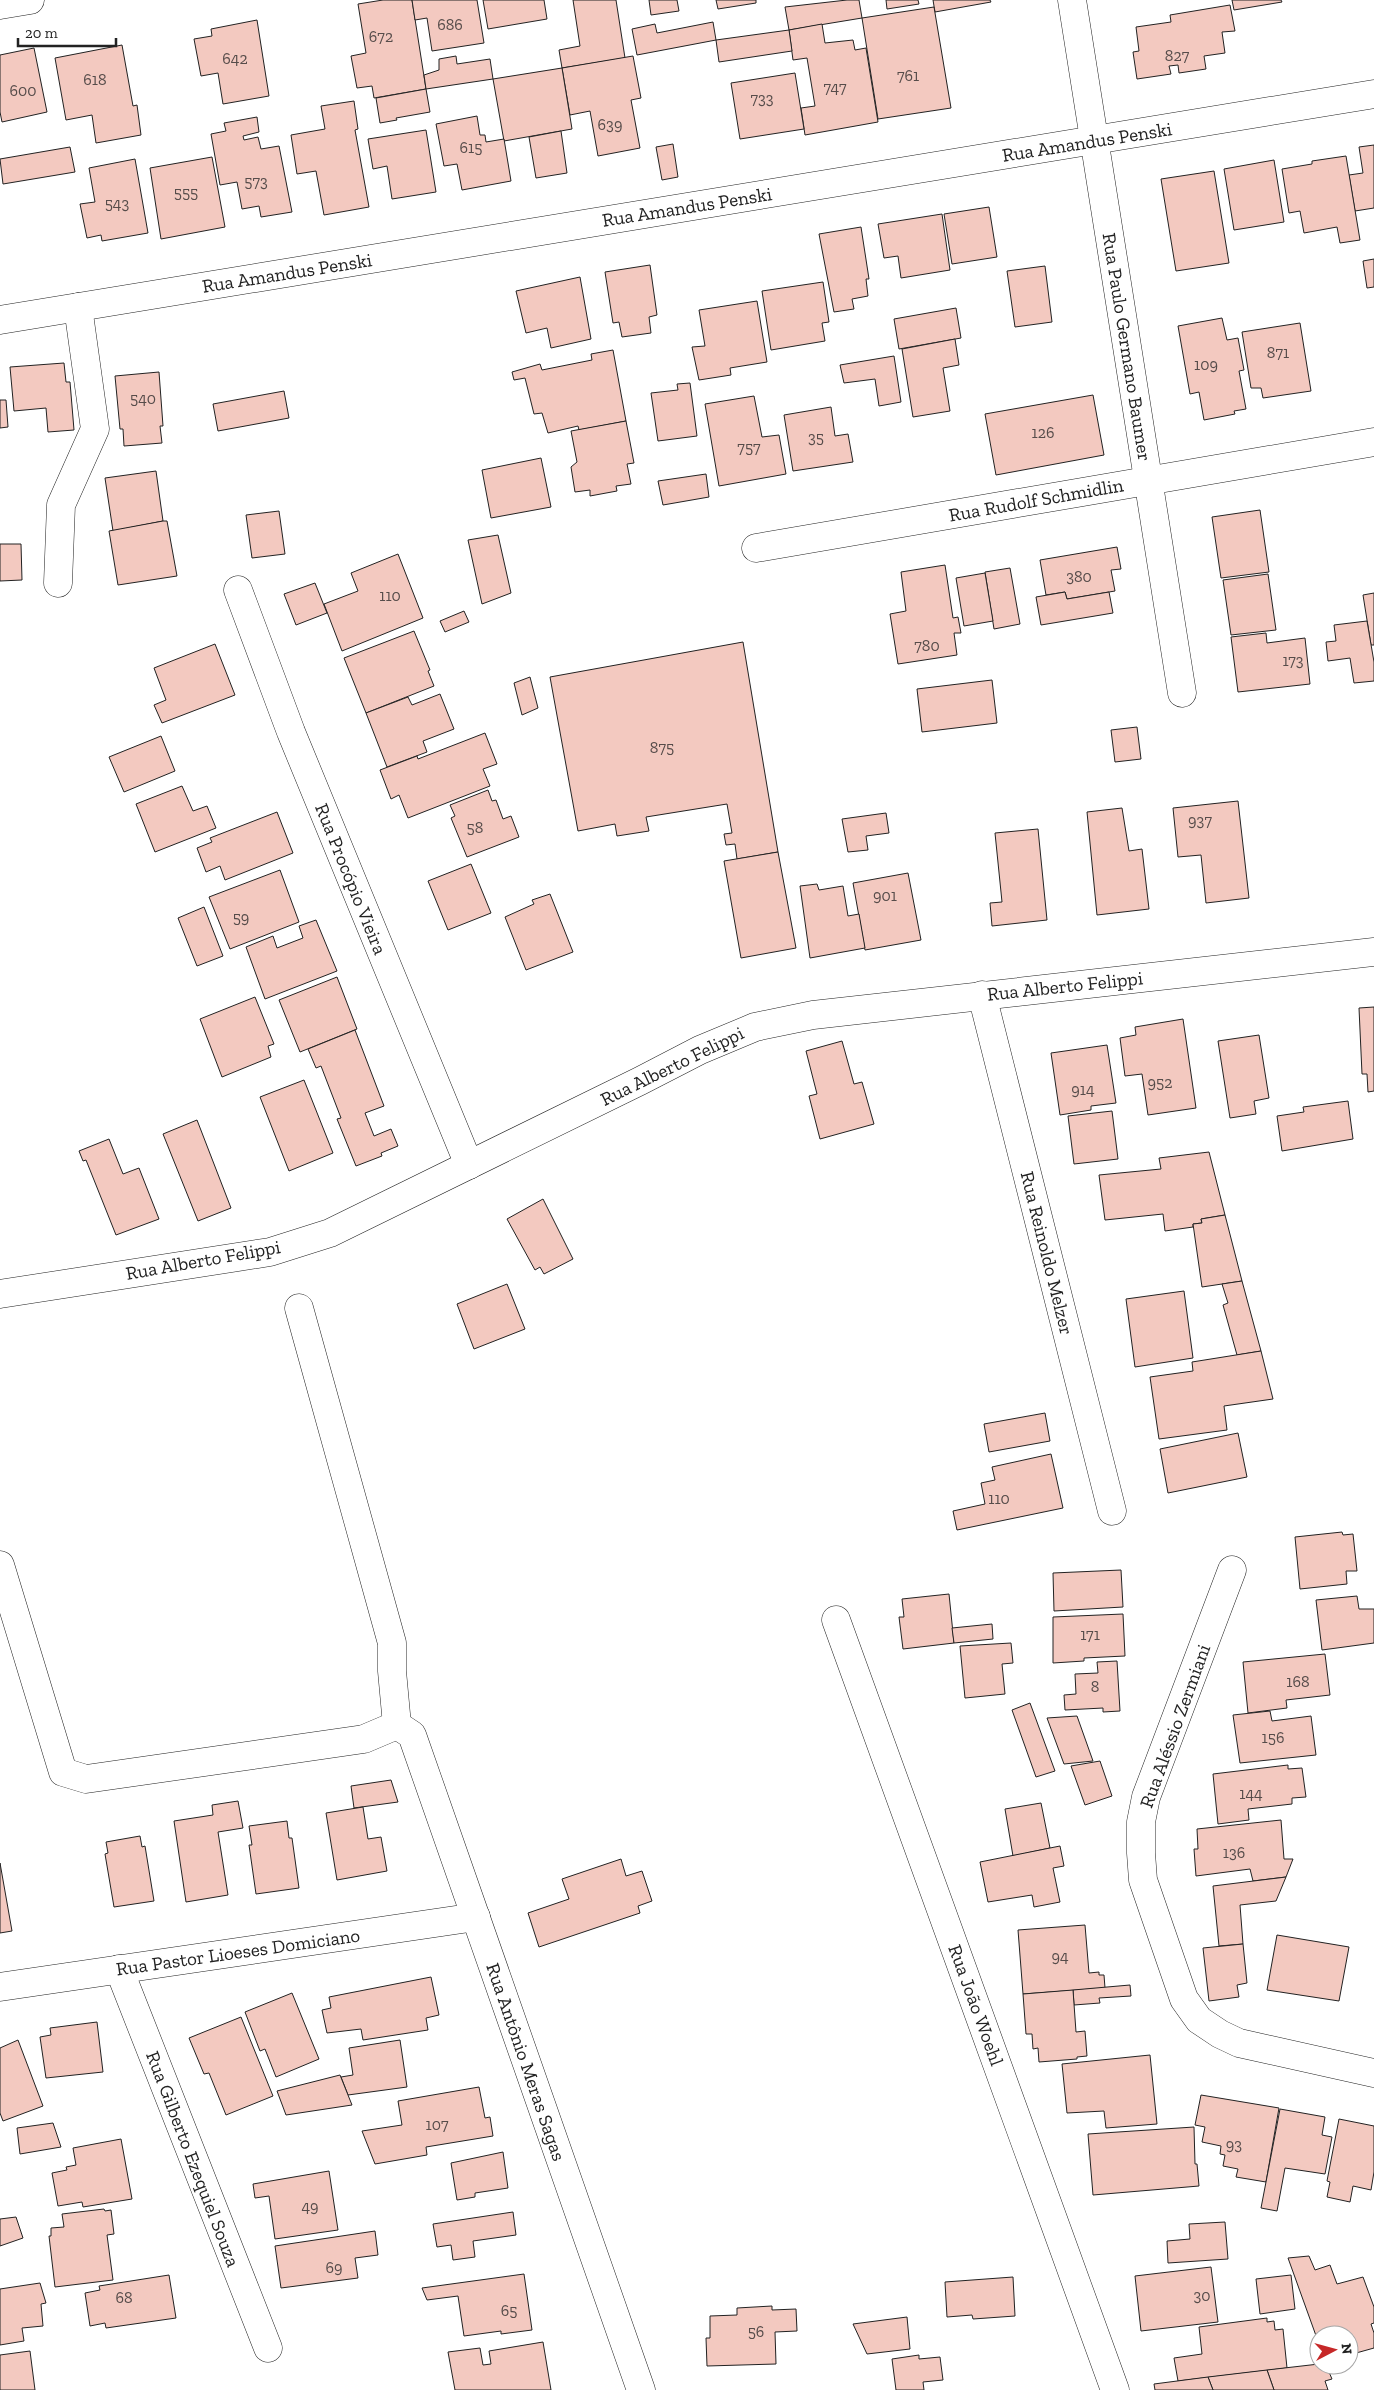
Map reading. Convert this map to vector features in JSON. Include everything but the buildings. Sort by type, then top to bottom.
[{"type":"street","points":[[0,4],[30,0]]},
{"type":"street","name":"Rua Paulo Germano Baumer","points":[[1072,0],[1182,693]]},
{"type":"street","name":"Rua Amandus Penski","points":[[0,320],[1374,94]]},
{"type":"street","points":[[58,582],[61,504],[95,429],[78,307]]},
{"type":"street","name":"Rua Rudolf Schmidlin","points":[[756,548],[1374,442]]},
{"type":"street","name":"Rua Procópio Vieira","points":[[238,590],[295,741],[469,1165]]},
{"type":"street","name":"Rua Alberto Felippi","points":[[0,1294],[270,1252],[330,1233],[700,1050],[755,1027],[813,1015],[1374,952]]},
{"type":"street","name":"Rua Reinoldo Melzer","points":[[982,996],[1112,1511]]},
{"type":"street","name":"Rua Antônio Meras Sagas","points":[[299,1308],[392,1643],[392,1671],[405,1730],[476,1917],[641,2390]]},
{"type":"street","points":[[0,1565],[63,1772],[70,1775],[86,1779],[364,1739],[405,1730]]},
{"type":"street","name":"Rua Aléssio Zermiani","points":[[1232,1570],[1146,1798],[1141,1822],[1141,1853],[1144,1880],[1184,1999],[1199,2020],[1220,2034],[1239,2043],[1374,2073]]},
{"type":"street","name":"Rua João Woehl","points":[[836,1620],[1115,2390]]},
{"type":"street","name":"Rua Pastor Lioeses Domiciano","points":[[0,1986],[476,1917]]},
{"type":"street","name":"Rua Gilberto Ezequiel Souza","points":[[119,1969],[268,2348]]}]
